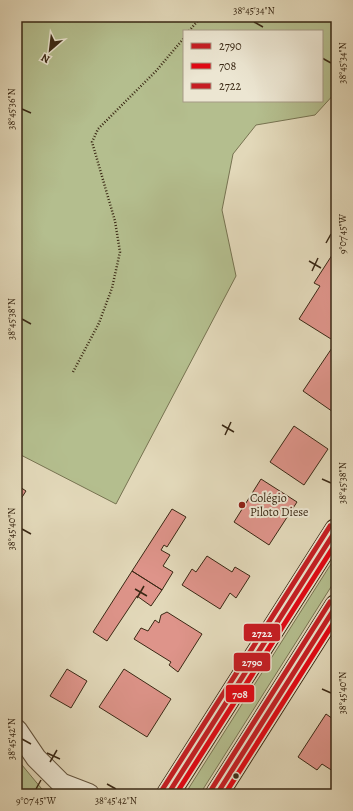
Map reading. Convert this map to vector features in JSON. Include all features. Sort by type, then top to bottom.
[{"type":"main road","points":[[168,794],[336,530]]},
{"type":"main road","points":[[217,794],[336,606]]},
{"type":"street","points":[[17,730],[36,758],[68,789],[89,794]]},
{"type":"path","points":[[190,30],[200,17]]},
{"type":"path","points":[[73,372],[99,322],[112,288],[120,252],[115,221],[92,142],[98,129],[156,71],[183,39]]},
{"type":"green space","points":[[17,17],[336,17],[336,92],[315,115],[256,125],[233,154],[222,210],[236,276],[116,504],[17,453]]},
{"type":"green space","points":[[336,556],[336,579],[200,794],[185,794]]},
{"type":"green space","points":[[17,759],[46,794],[17,794]]},
{"type":"building","points":[[336,249],[336,331],[331,339],[299,319],[320,286],[314,283]]},
{"type":"building","points":[[336,342],[336,414],[303,391]]},
{"type":"building","points":[[294,426],[328,449],[304,485],[270,462]]},
{"type":"building","points":[[261,479],[297,502],[269,545],[234,522]]},
{"type":"building","points":[[17,485],[26,491],[17,505]]},
{"type":"building","points":[[172,509],[186,517],[167,547],[164,545],[161,550],[170,555],[163,566],[173,572],[162,590],[132,571]]},
{"type":"building","points":[[207,556],[232,572],[235,567],[250,576],[236,598],[230,593],[220,609],[182,585],[192,569],[196,572]]},
{"type":"building","points":[[132,571],[162,590],[151,606],[137,596],[107,641],[93,632]]},
{"type":"building","points":[[167,612],[202,634],[178,672],[169,665],[171,662],[134,639],[141,628],[148,631],[155,620],[159,623],[161,615]]},
{"type":"building","points":[[67,669],[87,681],[71,708],[50,696]]},
{"type":"building","points":[[124,669],[171,699],[147,737],[99,707]]},
{"type":"building","points":[[326,714],[336,721],[336,773],[322,764],[317,770],[298,757]]},
{"type":"transit line","name":"2722","points":[[162,790],[330,526]]},
{"type":"transit line","name":"2790","points":[[168,794],[336,530]]},
{"type":"transit line","name":"708","points":[[176,794],[336,543]]},
{"type":"transit line","name":"2722","points":[[211,790],[330,602]]},
{"type":"transit line","name":"2790","points":[[217,794],[336,606]]},
{"type":"transit line","name":"708","points":[[225,794],[336,619]]},
{"type":"place","name":"Colégio Piloto Diese","points":[[242,505]]}]
